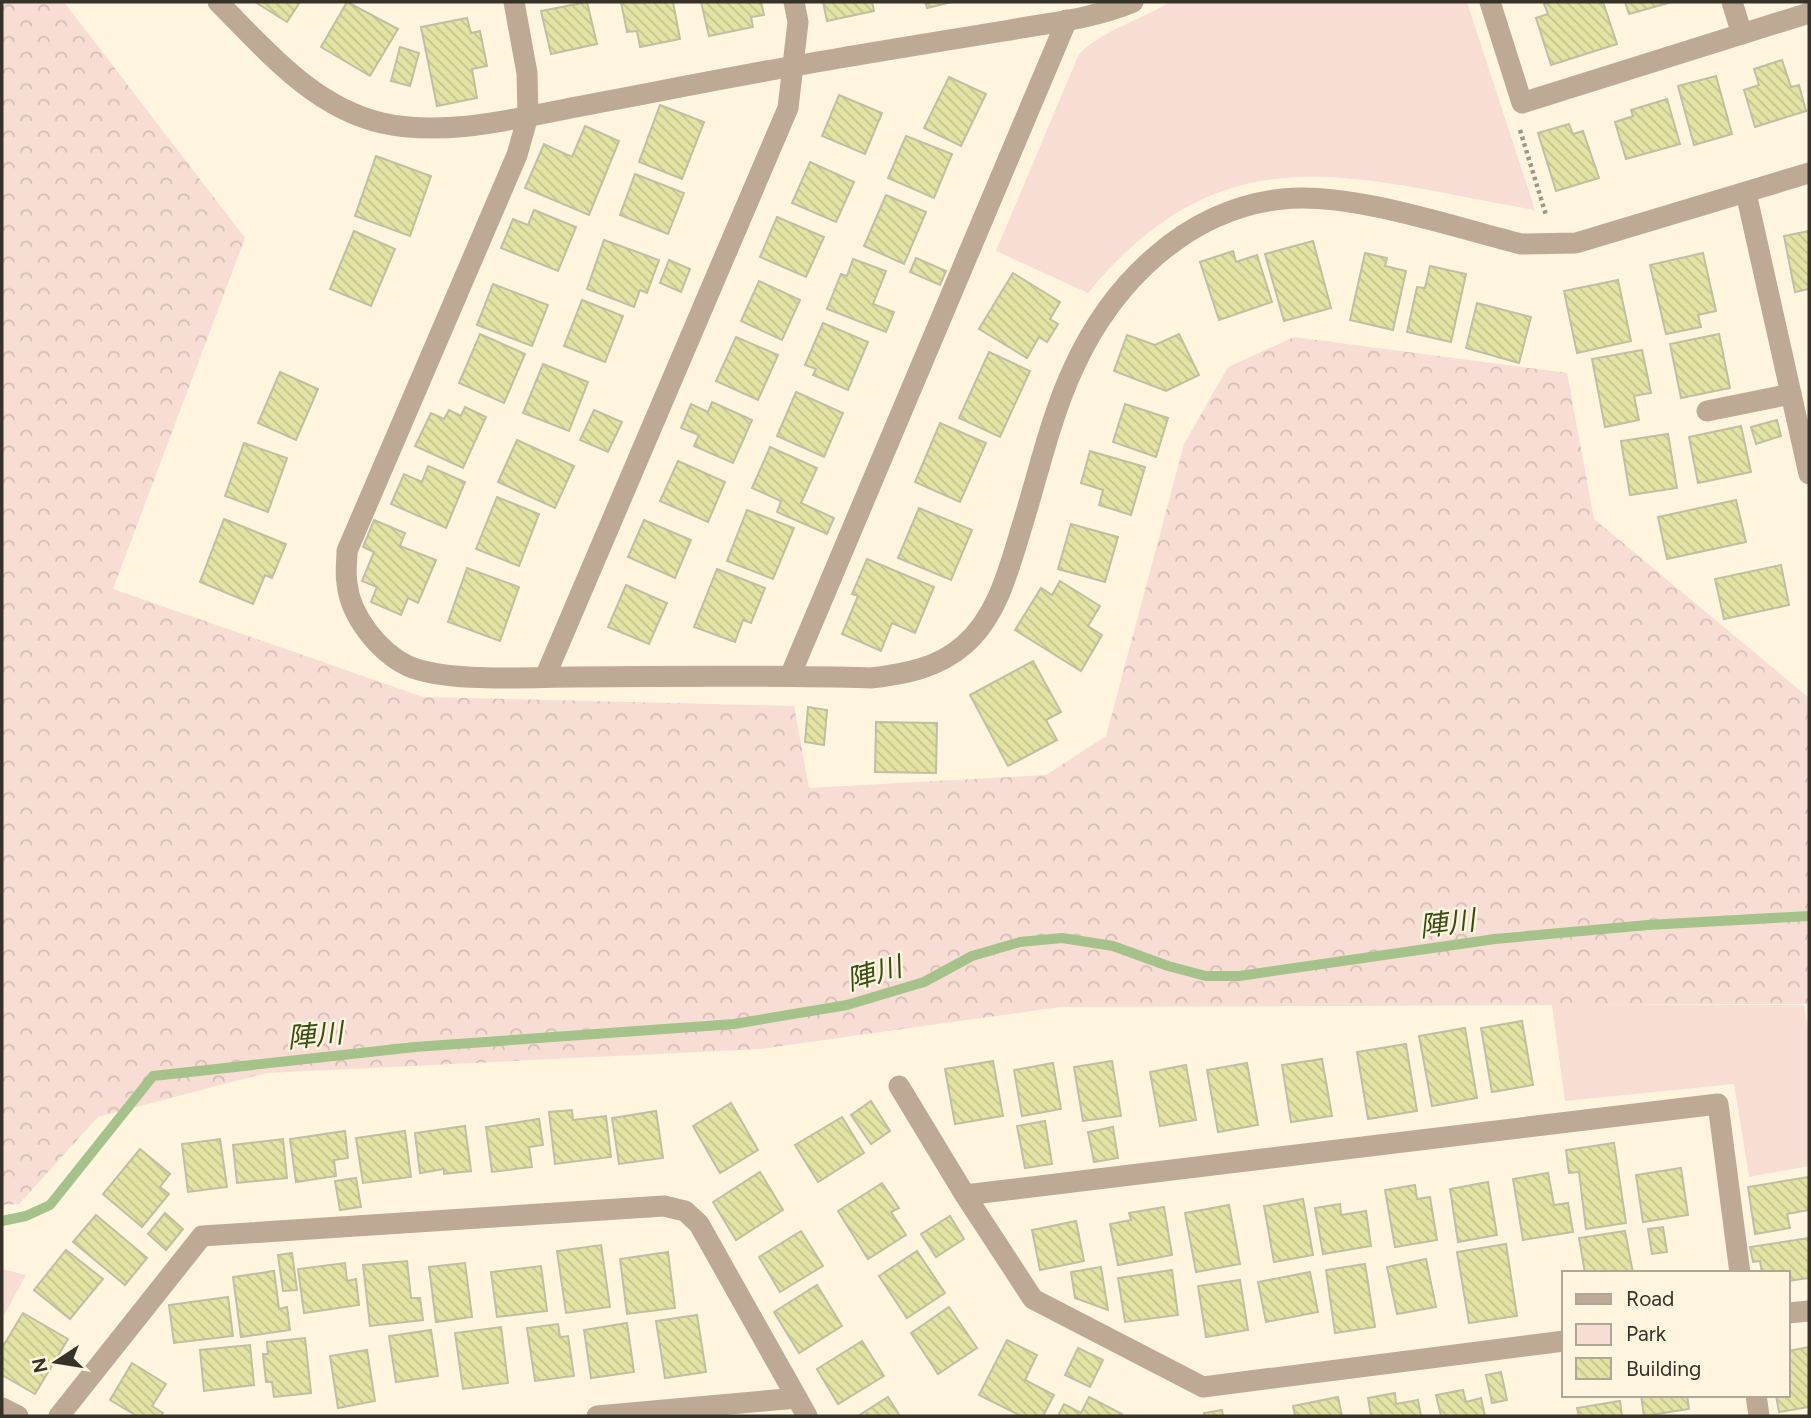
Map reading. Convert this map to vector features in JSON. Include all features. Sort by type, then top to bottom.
[{"type":"street","points":[[218,2],[289,73],[352,114],[389,124],[428,128],[528,116],[795,66],[1067,20],[1133,2]]},
{"type":"street","points":[[514,2],[527,73],[528,116],[517,155],[348,551],[346,584],[354,610],[384,650],[409,666],[463,676],[871,678],[897,675],[946,659],[973,636],[995,603],[1010,566],[1074,366],[1116,296],[1142,268],[1199,226],[1253,204],[1284,199],[1318,198],[1354,203],[1521,244],[1550,246],[1609,235],[1809,173]]},
{"type":"street","points":[[545,677],[788,108],[795,66],[798,22],[794,2]]},
{"type":"street","points":[[1490,2],[1522,103],[1809,13]]},
{"type":"street","points":[[1732,2],[1742,34]]},
{"type":"street","points":[[790,676],[1067,20]]},
{"type":"street","points":[[1746,193],[1809,474]]},
{"type":"street","points":[[1707,411],[1791,394]]},
{"type":"street","points":[[899,1086],[965,1195],[1033,1299],[1203,1387],[1562,1341]]},
{"type":"street","points":[[965,1195],[1718,1104],[1740,1271]]},
{"type":"street","points":[[59,1416],[202,1237],[664,1206],[685,1211],[699,1224],[802,1407],[597,1416]]},
{"type":"street","points":[[1790,1313],[1809,1311]]},
{"type":"street","points":[[1756,1397],[1759,1416]]},
{"type":"street","points":[[2,1408],[18,1416]]},
{"type":"path","points":[[1522,103],[1517,123],[1546,216]]},
{"type":"green space","points":[[2,2],[64,2],[245,238],[113,589],[423,697],[794,706],[809,788],[1046,775],[1106,736],[1184,444],[1228,367],[1294,337],[1567,373],[1594,519],[1809,698],[1809,1004],[1060,1007],[760,1049],[267,1073],[98,1117],[19,1204],[2,1205]]},
{"type":"green space","points":[[1170,2],[1467,2],[1535,210],[1349,178],[1294,177],[1241,185],[1190,205],[1139,240],[1088,293],[996,251],[1079,54],[1111,31]]},
{"type":"green space","points":[[1552,1005],[1804,1005],[1809,1034],[1809,1166],[1749,1177],[1734,1084],[1565,1101]]},
{"type":"green space","points":[[2,1269],[26,1275],[2,1319]]},
{"type":"building","points":[[255,2],[300,2],[287,22]]},
{"type":"building","points":[[347,2],[398,29],[370,76],[321,47]]},
{"type":"building","points":[[587,2],[597,44],[551,54],[541,11]]},
{"type":"building","points":[[621,2],[673,2],[680,39],[640,47],[637,31],[627,32]]},
{"type":"building","points":[[701,2],[761,2],[764,15],[751,17],[753,27],[709,36]]},
{"type":"building","points":[[823,2],[872,2],[874,11],[827,21]]},
{"type":"building","points":[[925,2],[952,2],[927,8]]},
{"type":"building","points":[[1603,2],[1617,44],[1551,65],[1536,18],[1548,14],[1544,4]]},
{"type":"building","points":[[1625,2],[1672,2],[1629,14]]},
{"type":"building","points":[[467,18],[471,33],[480,31],[487,66],[472,69],[477,98],[437,106],[421,27]]},
{"type":"building","points":[[400,47],[419,53],[410,86],[391,81]]},
{"type":"building","points":[[1782,60],[1791,87],[1799,85],[1806,111],[1755,127],[1744,90],[1759,85],[1754,69]]},
{"type":"building","points":[[1716,76],[1732,134],[1694,145],[1678,86]]},
{"type":"building","points":[[949,77],[986,94],[961,146],[924,128]]},
{"type":"building","points":[[839,95],[882,113],[865,154],[822,136]]},
{"type":"building","points":[[1667,99],[1680,144],[1626,159],[1615,122],[1633,116],[1631,110]]},
{"type":"building","points":[[660,105],[704,122],[682,179],[639,162]]},
{"type":"building","points":[[1569,124],[1573,134],[1583,131],[1599,178],[1556,191],[1538,133]]},
{"type":"building","points":[[585,126],[619,141],[589,215],[525,188],[544,144],[572,157]]},
{"type":"building","points":[[906,136],[952,154],[934,198],[888,178]]},
{"type":"building","points":[[376,156],[431,176],[410,236],[355,216]]},
{"type":"building","points":[[810,162],[854,182],[836,222],[792,203]]},
{"type":"building","points":[[635,174],[684,193],[668,234],[620,215]]},
{"type":"building","points":[[886,195],[926,212],[904,264],[864,246]]},
{"type":"building","points":[[534,210],[576,227],[558,271],[501,248],[513,219],[528,225]]},
{"type":"building","points":[[777,217],[824,237],[806,277],[760,257]]},
{"type":"building","points":[[354,231],[395,249],[371,306],[330,289]]},
{"type":"building","points":[[1809,231],[1809,289],[1795,292],[1784,236]]},
{"type":"building","points":[[604,240],[659,260],[647,293],[640,290],[634,307],[587,289]]},
{"type":"building","points":[[1313,241],[1331,308],[1284,321],[1265,254]]},
{"type":"building","points":[[1233,251],[1236,262],[1257,255],[1272,302],[1219,320],[1200,262]]},
{"type":"building","points":[[1365,253],[1387,258],[1385,266],[1406,271],[1393,330],[1350,320]]},
{"type":"building","points":[[1703,253],[1716,311],[1698,315],[1701,327],[1666,334],[1650,265]]},
{"type":"building","points":[[916,258],[946,271],[940,285],[910,272]]},
{"type":"building","points":[[853,259],[886,271],[873,304],[894,312],[886,332],[827,309],[841,274],[847,276]]},
{"type":"building","points":[[669,260],[690,269],[681,292],[660,283]]},
{"type":"building","points":[[1430,266],[1466,274],[1451,342],[1407,332],[1417,287],[1425,288]]},
{"type":"building","points":[[1013,273],[1060,302],[1050,319],[1058,324],[1047,342],[1039,337],[1027,358],[979,329]]},
{"type":"building","points":[[1618,280],[1631,341],[1577,353],[1564,291]]},
{"type":"building","points":[[759,281],[800,300],[782,340],[741,321]]},
{"type":"building","points":[[493,284],[548,305],[532,346],[477,325]]},
{"type":"building","points":[[582,300],[623,316],[605,362],[564,346]]},
{"type":"building","points":[[1477,303],[1531,317],[1519,363],[1466,348]]},
{"type":"building","points":[[823,323],[868,342],[848,390],[813,375],[816,369],[805,365]]},
{"type":"building","points":[[480,334],[525,354],[504,403],[459,383]]},
{"type":"building","points":[[1179,334],[1199,375],[1166,391],[1114,371],[1127,335],[1155,345]]},
{"type":"building","points":[[1719,334],[1730,388],[1681,398],[1670,344]]},
{"type":"building","points":[[736,337],[778,355],[758,400],[716,381]]},
{"type":"building","points":[[1642,350],[1651,393],[1634,396],[1639,420],[1605,427],[1592,359]]},
{"type":"building","points":[[989,352],[1030,371],[1000,437],[959,418]]},
{"type":"building","points":[[543,364],[588,382],[569,431],[523,413]]},
{"type":"building","points":[[280,372],[318,389],[296,440],[258,423]]},
{"type":"building","points":[[796,392],[843,413],[824,457],[777,436]]},
{"type":"building","points":[[712,402],[752,420],[733,463],[694,446],[699,435],[681,428],[691,404],[708,412]]},
{"type":"building","points":[[1125,404],[1168,418],[1156,457],[1113,442]]},
{"type":"building","points":[[465,407],[486,417],[463,468],[415,446],[431,413],[444,419],[449,410],[461,416]]},
{"type":"building","points":[[594,410],[622,422],[608,452],[580,440]]},
{"type":"building","points":[[1777,420],[1781,436],[1756,444],[1751,427]]},
{"type":"building","points":[[940,423],[986,443],[960,502],[915,482]]},
{"type":"building","points":[[1741,426],[1751,472],[1698,483],[1689,437]]},
{"type":"building","points":[[1668,434],[1677,488],[1630,495],[1621,441]]},
{"type":"building","points":[[517,440],[574,466],[555,508],[498,482]]},
{"type":"building","points":[[244,443],[287,458],[268,512],[225,496]]},
{"type":"building","points":[[770,447],[817,468],[801,503],[834,518],[827,534],[777,512],[781,501],[752,488]]},
{"type":"building","points":[[1090,451],[1145,467],[1131,515],[1099,505],[1103,490],[1081,483]]},
{"type":"building","points":[[678,461],[725,482],[708,522],[660,501]]},
{"type":"building","points":[[428,466],[465,482],[446,528],[391,504],[404,474],[422,482]]},
{"type":"building","points":[[497,497],[539,514],[519,566],[476,549]]},
{"type":"building","points":[[1736,500],[1746,542],[1667,559],[1658,517]]},
{"type":"building","points":[[919,508],[972,530],[951,580],[898,558]]},
{"type":"building","points":[[747,510],[794,528],[773,579],[727,561]]},
{"type":"building","points":[[224,519],[286,544],[272,578],[265,575],[253,604],[200,582]]},
{"type":"building","points":[[374,520],[405,533],[400,546],[436,560],[418,603],[408,598],[401,615],[371,602],[377,587],[362,581],[374,552],[363,547]]},
{"type":"building","points":[[644,520],[691,540],[675,578],[628,557]]},
{"type":"building","points":[[1071,524],[1118,537],[1105,582],[1058,569]]},
{"type":"building","points":[[867,559],[934,587],[915,633],[892,623],[881,651],[842,634],[858,596],[852,594]]},
{"type":"building","points":[[1781,565],[1789,605],[1724,619],[1715,579]]},
{"type":"building","points":[[467,568],[519,587],[500,641],[448,622]]},
{"type":"building","points":[[717,569],[765,588],[751,623],[743,620],[735,642],[694,627]]},
{"type":"building","points":[[1060,581],[1100,606],[1088,626],[1102,635],[1081,671],[1015,630],[1041,588],[1052,595]]},
{"type":"building","points":[[626,585],[667,603],[649,644],[608,627]]},
{"type":"building","points":[[1033,661],[1061,712],[1046,720],[1057,740],[1008,766],[970,695]]},
{"type":"building","points":[[808,707],[827,710],[824,745],[805,742]]},
{"type":"building","points":[[876,722],[937,723],[936,773],[875,772]]},
{"type":"building","points":[[1522,1021],[1533,1085],[1492,1092],[1481,1028]]},
{"type":"building","points":[[1465,1028],[1477,1098],[1432,1106],[1419,1036]]},
{"type":"building","points":[[1406,1044],[1417,1111],[1368,1119],[1357,1052]]},
{"type":"building","points":[[1322,1059],[1332,1116],[1291,1122],[1282,1065]]},
{"type":"building","points":[[993,1061],[1003,1116],[955,1124],[945,1069]]},
{"type":"building","points":[[1112,1061],[1121,1116],[1083,1121],[1074,1067]]},
{"type":"building","points":[[1053,1063],[1061,1109],[1022,1116],[1014,1070]]},
{"type":"building","points":[[1247,1063],[1258,1125],[1218,1132],[1207,1070]]},
{"type":"building","points":[[1186,1065],[1196,1120],[1160,1126],[1150,1072]]},
{"type":"building","points":[[871,1101],[890,1131],[871,1144],[851,1115]]},
{"type":"building","points":[[731,1103],[758,1150],[720,1173],[693,1126]]},
{"type":"building","points":[[572,1110],[573,1120],[606,1116],[611,1157],[555,1164],[549,1112]]},
{"type":"building","points":[[656,1111],[663,1158],[619,1164],[612,1118]]},
{"type":"building","points":[[842,1117],[864,1153],[818,1182],[795,1145]]},
{"type":"building","points":[[539,1119],[543,1145],[529,1147],[532,1167],[492,1172],[486,1127]]},
{"type":"building","points":[[1045,1121],[1052,1164],[1025,1168],[1017,1126]]},
{"type":"building","points":[[465,1126],[471,1171],[444,1174],[444,1169],[420,1173],[415,1133]]},
{"type":"building","points":[[1113,1127],[1118,1158],[1094,1162],[1088,1132]]},
{"type":"building","points":[[345,1131],[348,1158],[334,1160],[336,1176],[296,1182],[290,1139]]},
{"type":"building","points":[[405,1131],[411,1177],[363,1183],[356,1138]]},
{"type":"building","points":[[220,1139],[227,1187],[188,1192],[182,1144]]},
{"type":"building","points":[[283,1139],[287,1178],[237,1183],[233,1145]]},
{"type":"building","points":[[1614,1143],[1626,1223],[1586,1229],[1579,1172],[1569,1173],[1566,1150]]},
{"type":"building","points":[[140,1149],[170,1174],[160,1187],[169,1194],[142,1227],[103,1194]]},
{"type":"building","points":[[1681,1168],[1688,1215],[1643,1222],[1636,1175]]},
{"type":"building","points":[[760,1172],[783,1210],[736,1240],[713,1202]]},
{"type":"building","points":[[1548,1173],[1554,1205],[1568,1203],[1573,1232],[1523,1240],[1513,1179]]},
{"type":"building","points":[[1809,1177],[1809,1210],[1787,1214],[1790,1228],[1755,1234],[1748,1187]]},
{"type":"building","points":[[356,1178],[361,1207],[340,1210],[335,1181]]},
{"type":"building","points":[[1488,1182],[1497,1235],[1458,1242],[1450,1189]]},
{"type":"building","points":[[882,1183],[899,1208],[891,1212],[906,1235],[868,1259],[838,1211]]},
{"type":"building","points":[[1415,1185],[1417,1199],[1430,1197],[1437,1240],[1395,1247],[1385,1190]]},
{"type":"building","points":[[1303,1199],[1313,1255],[1274,1262],[1264,1206]]},
{"type":"building","points":[[1340,1204],[1341,1215],[1366,1211],[1371,1246],[1323,1254],[1315,1208]]},
{"type":"building","points":[[1229,1205],[1240,1264],[1196,1272],[1185,1213]]},
{"type":"building","points":[[1164,1207],[1172,1255],[1118,1265],[1110,1224],[1131,1220],[1129,1213]]},
{"type":"building","points":[[165,1213],[183,1229],[166,1250],[148,1234]]},
{"type":"building","points":[[96,1215],[147,1258],[125,1285],[73,1242]]},
{"type":"building","points":[[950,1216],[964,1239],[936,1257],[921,1234]]},
{"type":"building","points":[[1076,1221],[1084,1261],[1040,1270],[1032,1230]]},
{"type":"building","points":[[1663,1227],[1667,1252],[1652,1254],[1648,1229]]},
{"type":"building","points":[[801,1231],[823,1266],[780,1292],[759,1257]]},
{"type":"building","points":[[1625,1231],[1633,1271],[1585,1271],[1579,1238]]},
{"type":"building","points":[[1809,1238],[1809,1278],[1790,1281],[1790,1271],[1762,1271],[1760,1261],[1753,1262],[1750,1247]]},
{"type":"building","points":[[1506,1244],[1517,1316],[1469,1323],[1457,1252]]},
{"type":"building","points":[[601,1245],[610,1307],[566,1313],[557,1251]]},
{"type":"building","points":[[66,1250],[103,1279],[70,1319],[34,1290]]},
{"type":"building","points":[[917,1251],[945,1293],[907,1318],[879,1276]]},
{"type":"building","points":[[668,1252],[675,1308],[627,1314],[620,1259]]},
{"type":"building","points":[[292,1253],[297,1290],[283,1291],[278,1255]]},
{"type":"building","points":[[1426,1259],[1436,1307],[1397,1314],[1387,1267]]},
{"type":"building","points":[[407,1261],[411,1298],[420,1298],[423,1320],[370,1326],[363,1265]]},
{"type":"building","points":[[345,1263],[347,1281],[356,1279],[359,1305],[304,1313],[298,1269]]},
{"type":"building","points":[[465,1263],[472,1317],[436,1322],[429,1267]]},
{"type":"building","points":[[1365,1264],[1375,1327],[1335,1333],[1326,1270]]},
{"type":"building","points":[[541,1266],[547,1311],[497,1317],[491,1272]]},
{"type":"building","points":[[1101,1267],[1108,1310],[1075,1298],[1071,1272]]},
{"type":"building","points":[[1172,1270],[1178,1315],[1125,1322],[1118,1278]]},
{"type":"building","points":[[274,1271],[279,1309],[287,1307],[290,1330],[241,1337],[233,1277]]},
{"type":"building","points":[[1310,1272],[1318,1312],[1266,1322],[1258,1282]]},
{"type":"building","points":[[1240,1280],[1248,1330],[1206,1337],[1198,1286]]},
{"type":"building","points":[[817,1285],[842,1326],[799,1353],[774,1312]]},
{"type":"building","points":[[228,1297],[233,1336],[174,1343],[169,1305]]},
{"type":"building","points":[[949,1307],[977,1348],[938,1374],[911,1333]]},
{"type":"building","points":[[23,1313],[68,1339],[35,1394],[2,1375],[2,1348]]},
{"type":"building","points":[[697,1315],[706,1372],[665,1378],[656,1321]]},
{"type":"building","points":[[627,1323],[634,1372],[591,1378],[584,1330]]},
{"type":"building","points":[[558,1324],[560,1337],[568,1336],[574,1376],[535,1381],[527,1328]]},
{"type":"building","points":[[501,1327],[508,1383],[463,1389],[455,1333]]},
{"type":"building","points":[[431,1330],[438,1376],[396,1382],[389,1336]]},
{"type":"building","points":[[305,1338],[311,1393],[274,1397],[272,1382],[266,1382],[263,1354],[268,1354],[267,1342]]},
{"type":"building","points":[[1007,1340],[1037,1355],[1025,1380],[1054,1395],[1043,1416],[1021,1416],[979,1395]]},
{"type":"building","points":[[862,1341],[884,1376],[838,1404],[817,1369]]},
{"type":"building","points":[[250,1345],[254,1385],[204,1391],[200,1350]]},
{"type":"building","points":[[1809,1347],[1809,1407],[1779,1412],[1776,1397],[1790,1397],[1790,1351]]},
{"type":"building","points":[[1078,1348],[1103,1360],[1090,1387],[1065,1375]]},
{"type":"building","points":[[367,1350],[375,1401],[338,1408],[330,1356]]},
{"type":"building","points":[[132,1363],[166,1384],[152,1406],[163,1413],[161,1416],[137,1416],[110,1400]]},
{"type":"building","points":[[1501,1372],[1507,1400],[1492,1403],[1486,1375]]},
{"type":"building","points":[[1463,1390],[1466,1402],[1481,1398],[1485,1416],[1441,1416],[1436,1395]]},
{"type":"building","points":[[1395,1393],[1396,1404],[1418,1400],[1421,1416],[1371,1416],[1368,1398]]},
{"type":"building","points":[[888,1397],[900,1416],[858,1416]]},
{"type":"building","points":[[1089,1397],[1122,1414],[1058,1416],[1064,1404],[1081,1413]]},
{"type":"building","points":[[1338,1397],[1342,1416],[1295,1416],[1293,1406]]},
{"type":"building","points":[[1641,1397],[1687,1397],[1689,1409],[1644,1416]]},
{"type":"building","points":[[1620,1401],[1622,1416],[1579,1416],[1577,1408]]},
{"type":"building","points":[[1222,1410],[1223,1416],[1204,1416],[1204,1413]]},
{"type":"waterway","name":"陣川","points":[[2,1221],[26,1216],[50,1205],[153,1076],[415,1047],[734,1024],[847,1005],[924,982],[972,956],[1020,942],[1062,938],[1113,946],[1168,966],[1206,976],[1239,976],[1495,939],[1648,925],[1809,916]]}]
